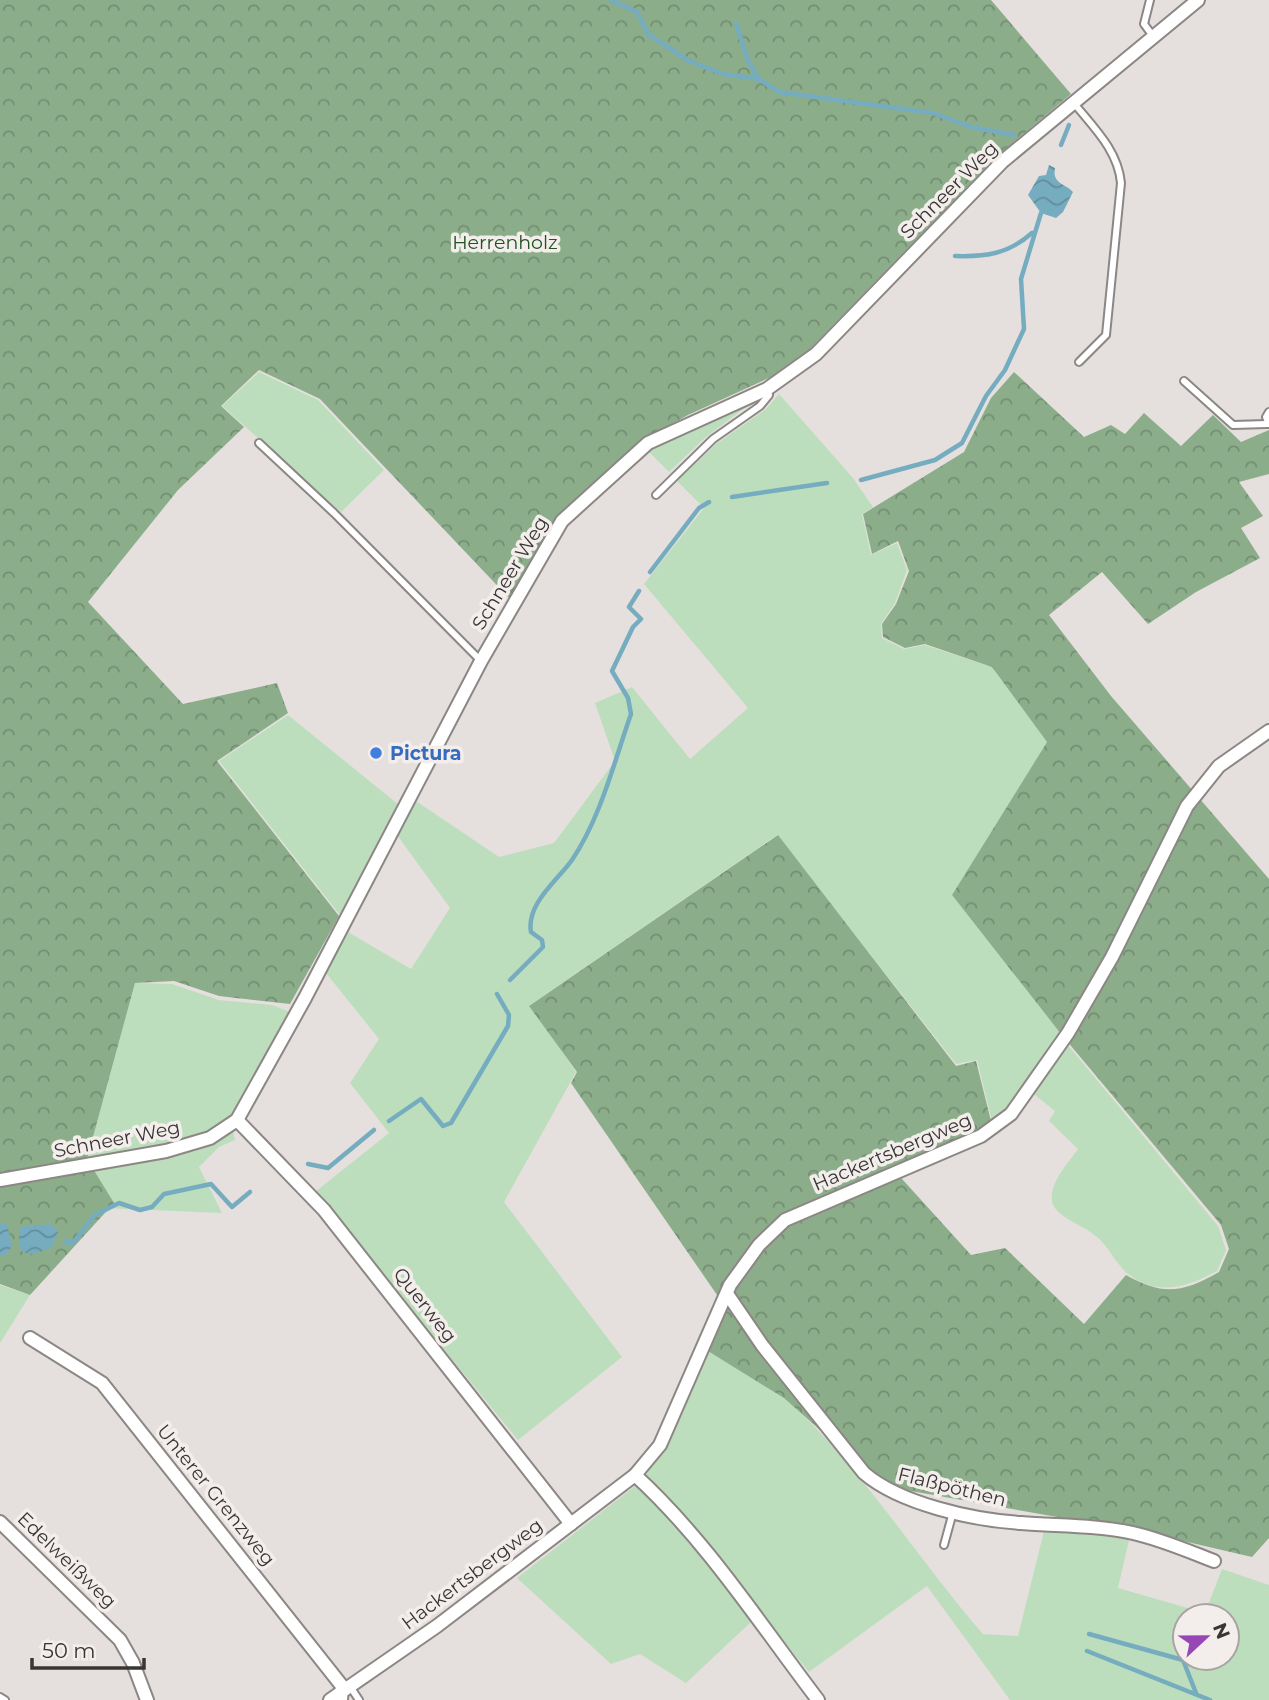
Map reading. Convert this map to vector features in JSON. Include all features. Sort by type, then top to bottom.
[{"type":"street","name":"Schneer Weg","points":[[0,1180],[166,1152],[210,1138],[237,1120],[305,998],[481,661],[562,521],[648,443],[767,389],[816,354],[1003,161],[1198,0]]},
{"type":"street","name":"Hackertsbergweg","points":[[341,1696],[635,1475],[660,1445],[740,1268],[785,1220],[981,1136],[1011,1114],[1068,1032],[1112,957],[1187,806],[1219,766],[1269,731]]},
{"type":"street","name":"Querweg","points":[[237,1120],[324,1210],[571,1524]]},
{"type":"street","name":"Flaßpöthen","points":[[728,1294],[762,1345],[864,1473],[883,1489],[953,1510],[1018,1523],[1072,1525],[1132,1533],[1214,1561]]},
{"type":"street","name":"Unterer Grenzweg","points":[[30,1338],[102,1383],[342,1686],[341,1696]]},
{"type":"street","points":[[635,1475],[660,1498],[709,1557],[818,1700]]},
{"type":"street","name":"Edelweißweg","points":[[0,1522],[120,1640],[133,1663],[147,1700]]},
{"type":"lane","points":[[1150,0],[1144,24],[1153,36]]},
{"type":"lane","points":[[1073,102],[1111,150],[1119,166],[1121,183],[1106,335],[1079,362]]},
{"type":"lane","points":[[1184,382],[1233,425],[1268,424],[1269,412]]},
{"type":"lane","points":[[656,495],[713,439],[760,406],[769,395],[767,389]]},
{"type":"lane","points":[[258,443],[481,661]]},
{"type":"lane","points":[[944,1545],[953,1510]]},
{"type":"lane","points":[[341,1696],[359,1700]]},
{"type":"lane","points":[[0,1697],[5,1700]]},
{"type":"green space","name":"Herrenholz","points":[[0,0],[991,0],[1071,94],[996,157],[810,349],[771,377],[688,415],[645,439],[558,515],[510,599],[320,399],[259,370],[221,406],[244,427],[178,490],[88,602],[183,704],[277,683],[288,713],[217,761],[339,916],[290,1004],[219,996],[174,981],[135,983],[87,1159],[114,1203],[30,1295],[0,1284]]},
{"type":"green space","points":[[259,372],[318,400],[384,470],[341,512],[222,406]]},
{"type":"green space","points":[[1014,372],[1084,437],[1111,425],[1125,434],[1144,413],[1181,446],[1213,415],[1241,442],[1269,430],[1269,474],[1239,482],[1263,516],[1241,528],[1260,558],[1196,592],[1148,624],[1102,572],[1049,615],[1111,696],[1269,879],[1269,1538],[1252,1557],[1153,1534],[883,1486],[784,1398],[708,1351],[726,1308],[571,1083],[577,1072],[529,1006],[778,835],[956,1066],[976,1061],[991,1121],[977,1132],[893,1169],[971,1255],[1005,1248],[1084,1324],[1126,1275],[1151,1286],[1172,1289],[1183,1288],[1219,1272],[1229,1249],[1221,1225],[1061,1034],[952,895],[1047,742],[992,667],[925,644],[905,648],[883,637],[882,624],[896,604],[909,571],[898,541],[872,554],[863,514],[964,452],[991,398]]},
{"type":"green space","points":[[779,394],[853,478],[873,507],[862,514],[871,555],[897,543],[907,570],[895,603],[881,624],[882,638],[904,649],[925,645],[992,667],[1047,742],[952,895],[1061,1034],[1008,1107],[992,1121],[977,1060],[956,1064],[777,835],[530,1005],[576,1072],[504,1202],[622,1357],[518,1440],[315,1192],[389,1133],[350,1083],[379,1039],[326,973],[348,932],[411,969],[450,908],[397,835],[416,801],[499,857],[554,843],[615,761],[595,703],[632,687],[690,759],[748,708],[644,584],[704,508],[677,481],[716,444],[766,409]]},
{"type":"green space","points":[[761,396],[707,436],[669,472],[647,450]]},
{"type":"green space","points":[[288,715],[399,805],[340,915],[219,761]]},
{"type":"green space","points":[[135,983],[172,984],[219,1000],[272,1005],[290,1012],[231,1122],[235,1140],[219,1147],[199,1167],[222,1213],[104,1208],[87,1159]]},
{"type":"green space","points":[[1067,1044],[1218,1226],[1226,1250],[1217,1271],[1184,1285],[1172,1287],[1139,1281],[1124,1270],[1097,1237],[1064,1217],[1054,1207],[1054,1187],[1060,1173],[1078,1149],[1049,1121],[1055,1111],[1034,1094]]},
{"type":"green space","points":[[0,1285],[30,1295],[0,1343]]},
{"type":"green space","points":[[708,1351],[777,1392],[814,1426],[864,1483],[983,1634],[1018,1636],[1044,1531],[1130,1536],[1118,1588],[1171,1603],[1171,1672],[1241,1672],[1241,1602],[1209,1602],[1222,1569],[1269,1585],[1269,1700],[1010,1700],[927,1586],[809,1672],[646,1475],[681,1417]]},
{"type":"green space","points":[[635,1486],[659,1501],[752,1621],[686,1683],[640,1654],[611,1664],[517,1578]]},
{"type":"water","points":[[1049,165],[1055,168],[1057,180],[1073,192],[1063,212],[1056,218],[1041,213],[1028,195],[1039,176],[1046,175]]},
{"type":"water","points":[[0,1224],[7,1224],[12,1246],[6,1255],[0,1256]]},
{"type":"water","points":[[51,1224],[58,1232],[51,1248],[33,1254],[22,1252],[19,1227]]},
{"type":"waterway","points":[[611,0],[637,12],[648,34],[689,61],[723,74],[759,79],[779,92],[933,113],[971,127],[1014,135]]},
{"type":"waterway","points":[[736,23],[748,61],[759,79]]},
{"type":"waterway","points":[[1061,145],[1069,125]]},
{"type":"waterway","points":[[861,480],[935,460],[962,443],[986,396],[1005,370],[1024,329],[1021,279],[1041,213]]},
{"type":"waterway","points":[[955,256],[996,253],[1014,246],[1032,233]]},
{"type":"waterway","points":[[732,497],[827,483]]},
{"type":"waterway","points":[[650,572],[699,508],[709,502]]},
{"type":"waterway","points":[[510,980],[543,947],[542,940],[531,932],[533,912],[582,843],[613,770],[631,714],[628,698],[612,671],[633,627],[641,619],[629,607],[639,591]]},
{"type":"waterway","points":[[389,1121],[421,1099],[443,1126],[451,1123],[508,1026],[509,1015],[497,994]]},
{"type":"waterway","points":[[308,1164],[328,1168],[374,1130]]},
{"type":"waterway","points":[[65,1242],[73,1243],[95,1215],[119,1203],[140,1210],[152,1207],[164,1194],[211,1184],[232,1207],[250,1192]]},
{"type":"waterway","points":[[1089,1634],[1183,1660],[1196,1693]]},
{"type":"waterway","points":[[1087,1651],[1210,1700]]},
{"type":"place","name":"Pictura","points":[[376,753]]}]
